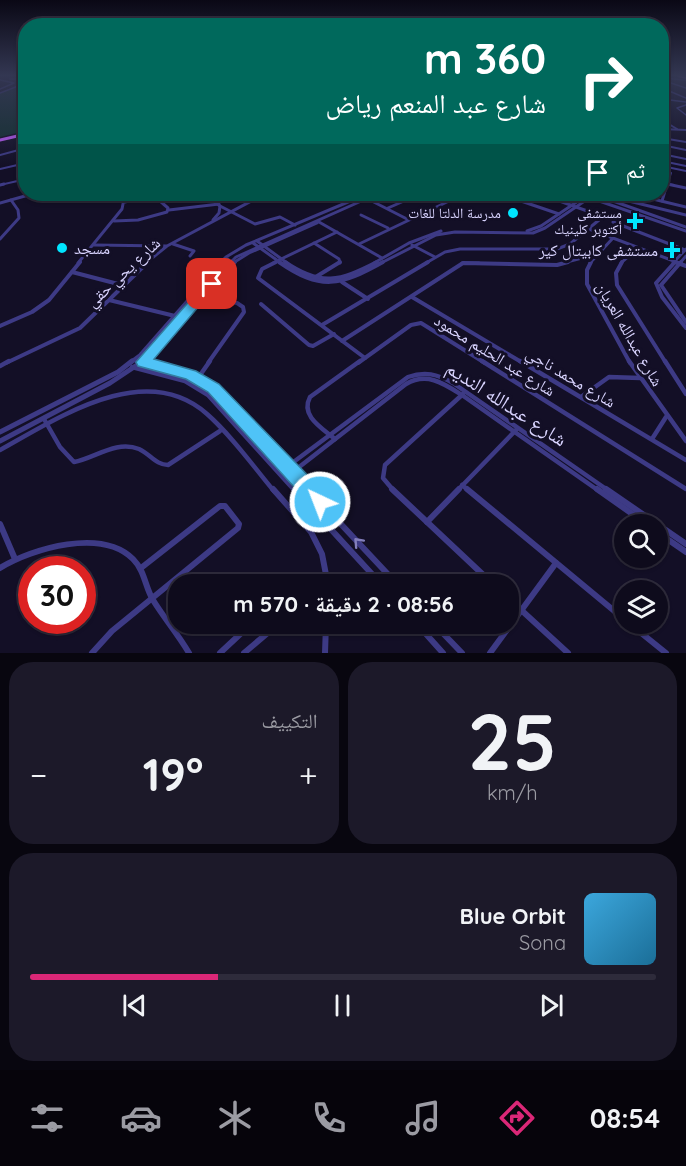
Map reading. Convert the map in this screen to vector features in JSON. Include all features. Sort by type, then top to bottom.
[{"type":"main road","points":[[2,141],[18,138]]},
{"type":"street","points":[[669,125],[677,130]]},
{"type":"street","points":[[669,129],[686,130]]},
{"type":"street","points":[[669,140],[686,142]]},
{"type":"street","points":[[669,146],[686,150]]},
{"type":"street","points":[[0,155],[18,150]]},
{"type":"street","points":[[669,155],[686,159]]},
{"type":"street","points":[[669,162],[686,166]]},
{"type":"street","points":[[0,169],[18,164]]},
{"type":"street","points":[[669,167],[686,171]]},
{"type":"street","points":[[669,178],[671,173]]},
{"type":"street","points":[[0,185],[18,181]]},
{"type":"street","points":[[669,184],[686,188]]},
{"type":"street","points":[[0,203],[18,198]]},
{"type":"street","points":[[0,239],[19,218],[18,210],[11,200]]},
{"type":"street","points":[[0,326],[42,306],[94,245],[125,202],[128,201]]},
{"type":"street","points":[[159,201],[169,210]]},
{"type":"street","points":[[215,201],[255,224],[280,217],[295,225]]},
{"type":"street","name":"شارع يحي حقي","points":[[0,366],[73,332],[167,246],[255,201]]},
{"type":"street","points":[[0,432],[141,360],[152,358],[236,260],[295,225],[355,201]]},
{"type":"street","points":[[279,233],[355,201]]},
{"type":"street","points":[[141,360],[227,264],[259,245],[356,201]]},
{"type":"street","points":[[0,441],[136,368],[176,316],[234,253],[319,222],[358,201]]},
{"type":"street","points":[[372,201],[408,219]]},
{"type":"street","points":[[387,209],[405,201]]},
{"type":"street","points":[[359,244],[443,202],[450,201]]},
{"type":"street","points":[[521,201],[560,215]]},
{"type":"street","points":[[322,326],[435,258],[459,249],[557,249],[570,244],[598,222],[599,217],[560,201]]},
{"type":"street","points":[[342,282],[426,235],[442,231],[533,233],[545,228],[581,201]]},
{"type":"street","points":[[602,201],[686,230]]},
{"type":"street","points":[[615,201],[686,230]]},
{"type":"street","points":[[628,201],[686,215]]},
{"type":"street","points":[[662,201],[686,207]]},
{"type":"street","points":[[113,220],[141,219],[162,215],[169,210],[220,205]]},
{"type":"street","points":[[210,223],[219,213],[220,205]]},
{"type":"street","points":[[649,214],[655,207]]},
{"type":"street","points":[[361,214],[389,229]]},
{"type":"street","points":[[319,222],[383,258]]},
{"type":"street","points":[[613,222],[686,250],[673,261],[656,283],[686,328]]},
{"type":"street","points":[[589,229],[686,266]]},
{"type":"street","points":[[281,260],[314,278],[322,280],[341,278],[436,235],[472,231]]},
{"type":"street","points":[[337,232],[262,269],[258,278],[365,358]]},
{"type":"street","name":"شارع عبدالله العريان","points":[[613,238],[597,254],[586,272],[587,284],[621,348],[666,416],[686,441]]},
{"type":"street","points":[[172,243],[194,251],[190,256]]},
{"type":"street","points":[[314,243],[339,258],[341,262],[314,278]]},
{"type":"street","points":[[94,245],[167,246]]},
{"type":"street","points":[[259,245],[313,281],[342,282],[368,299]]},
{"type":"street","points":[[412,245],[435,258]]},
{"type":"street","points":[[638,248],[618,266],[615,275],[617,285],[686,394]]},
{"type":"street","points":[[342,341],[463,263],[557,265],[597,254]]},
{"type":"street","points":[[660,290],[664,279],[686,256]]},
{"type":"street","points":[[72,272],[123,285]]},
{"type":"street","points":[[660,290],[686,322]]},
{"type":"street","points":[[198,378],[244,312],[243,307],[237,303],[205,296]]},
{"type":"street","name":"شارع محمد ناجي","points":[[412,297],[686,460]]},
{"type":"street","points":[[109,300],[176,316]]},
{"type":"street","points":[[261,304],[309,345],[313,346],[334,334]]},
{"type":"street","name":"شارع عبد الحليم محمود","points":[[332,437],[309,416],[305,407],[306,402],[411,325],[417,323],[425,325],[686,489]]},
{"type":"street","points":[[141,360],[176,369],[198,378],[221,396],[388,574]]},
{"type":"street","points":[[129,366],[185,381],[201,389],[280,472],[371,574]]},
{"type":"street","name":"شارع عبدالله النديم","points":[[285,478],[332,437],[414,374],[430,373],[438,375],[464,393],[633,514]]},
{"type":"street","points":[[581,397],[603,379],[640,378]]},
{"type":"street","points":[[0,450],[103,398],[145,392],[188,398],[207,414],[311,532],[322,554],[326,574]]},
{"type":"street","points":[[464,393],[388,462],[382,471],[385,483],[482,574]]},
{"type":"street","points":[[652,439],[666,416]]},
{"type":"street","points":[[44,419],[71,461],[78,462],[112,448],[134,446],[147,452],[165,466],[220,431]]},
{"type":"street","points":[[427,522],[516,430]]},
{"type":"street","name":"شارع عبدالله النديم","points":[[516,430],[686,544]]},
{"type":"street","name":"شارع عبدالله النديم","points":[[280,472],[332,437]]},
{"type":"street","points":[[462,486],[614,611]]},
{"type":"street","points":[[92,653],[112,631],[238,528],[239,524],[225,506],[220,506],[141,568]]},
{"type":"street","points":[[0,524],[15,559]]},
{"type":"street","points":[[668,539],[686,552]]},
{"type":"street","points":[[0,568],[15,559],[60,545],[107,544],[130,557],[141,568],[152,599],[189,653]]},
{"type":"street","points":[[490,653],[556,562]]},
{"type":"street","points":[[521,610],[568,653]]},
{"type":"street","points":[[220,653],[240,634]]},
{"type":"street","points":[[244,653],[266,634]]},
{"type":"street","points":[[325,653],[326,634]]},
{"type":"street","points":[[426,634],[443,653]]},
{"type":"street","points":[[444,634],[462,653]]},
{"type":"street","points":[[642,634],[666,653]]},
{"type":"green space","points":[[0,106],[18,106],[18,133],[0,137]]},
{"type":"place","name":"مدرسة الدلتا للغات","points":[[513,213]]},
{"type":"place","name":"مستشفى أكتوبر كلينيك","points":[[635,221]]},
{"type":"place","name":"مسجد","points":[[62,248]]},
{"type":"place","name":"مستشفى كابيتال كير","points":[[672,250]]},
{"type":"route","points":[[212,284],[143,362],[176,369],[204,381],[213,388],[320,502]]}]
